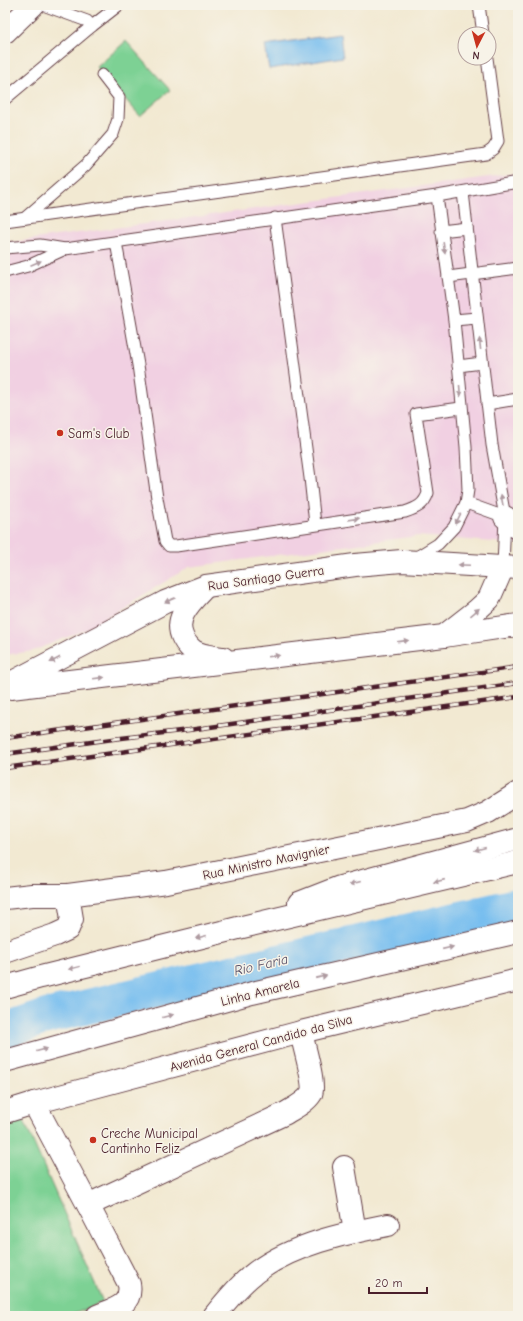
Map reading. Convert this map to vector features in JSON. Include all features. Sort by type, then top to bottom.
[{"type":"main road","points":[[5,32],[33,5]]},
{"type":"main road","name":"Rua Santiago Guerra","points":[[5,686],[165,602],[206,586],[402,561],[510,568]]},
{"type":"main road","points":[[444,636],[489,599],[510,568]]},
{"type":"main road","points":[[206,586],[185,609],[180,619],[180,633],[186,644],[197,653],[235,661]]},
{"type":"main road","points":[[5,689],[444,636],[518,625]]},
{"type":"main road","name":"Rua Ministro Mavignier","points":[[5,898],[32,895],[68,895],[166,882],[467,821],[488,812],[518,793]]},
{"type":"main road","points":[[238,928],[340,887],[518,839]]},
{"type":"main road","points":[[5,988],[41,977],[238,928],[518,862]]},
{"type":"main road","points":[[5,952],[68,929],[72,919],[68,895]]},
{"type":"main road","name":"Linha Amarela","points":[[5,1061],[252,993],[518,932]]},
{"type":"main road","name":"Avenida General Candido da Silva","points":[[5,1112],[301,1032],[518,980]]},
{"type":"main road","points":[[88,1205],[286,1113],[300,1105],[311,1094],[313,1084],[301,1032]]},
{"type":"main road","points":[[34,1103],[129,1284],[131,1292],[127,1300],[121,1306],[97,1316]]},
{"type":"main road","points":[[344,1167],[355,1232]]},
{"type":"main road","points":[[214,1316],[229,1298],[256,1273],[279,1257],[311,1244],[388,1225]]},
{"type":"lane","points":[[42,5],[87,21],[92,26]]},
{"type":"lane","points":[[5,99],[119,5]]},
{"type":"lane","points":[[479,5],[482,26]]},
{"type":"lane","points":[[5,221],[486,154],[493,149],[498,141],[488,66]]},
{"type":"lane","points":[[24,219],[86,165],[113,134],[118,119],[119,97],[102,75]]},
{"type":"lane","points":[[5,272],[28,266],[65,249],[438,196],[518,182]]},
{"type":"lane","points":[[463,192],[492,445],[511,523],[510,568]]},
{"type":"lane","points":[[402,561],[420,556],[438,544],[454,527],[466,503],[468,490],[466,447],[461,408],[454,320],[441,231],[438,196]]},
{"type":"lane","points":[[275,218],[315,524]]},
{"type":"lane","points":[[441,231],[467,228]]},
{"type":"lane","points":[[116,242],[138,365],[158,498],[167,544],[169,546],[406,512],[418,508],[425,501],[428,493],[416,414],[461,408]]},
{"type":"lane","points":[[5,248],[40,245],[65,249]]},
{"type":"lane","points":[[448,277],[518,268]]},
{"type":"lane","points":[[454,320],[477,318]]},
{"type":"lane","points":[[458,366],[482,363]]},
{"type":"lane","points":[[487,404],[518,399]]},
{"type":"lane","points":[[466,503],[511,523]]},
{"type":"shaded area","points":[[518,173],[518,544],[417,536],[189,567],[87,629],[33,651],[5,655],[5,243]]},
{"type":"green space","points":[[126,41],[170,90],[140,116],[97,67]]},
{"type":"green space","points":[[21,1114],[103,1302],[69,1316],[5,1316],[5,1121]]},
{"type":"water","points":[[340,34],[343,57],[269,69],[265,45]]},
{"type":"waterway","name":"Rio Faria","points":[[5,1031],[48,1016],[518,905]]},
{"type":"railway","points":[[5,738],[518,667]]},
{"type":"railway","points":[[5,754],[189,730],[518,683]]},
{"type":"railway","points":[[5,768],[518,697]]},
{"type":"place","name":"Sam's Club","points":[[60,433]]},
{"type":"place","name":"Creche Municipal Cantinho Feliz","points":[[93,1140]]}]
